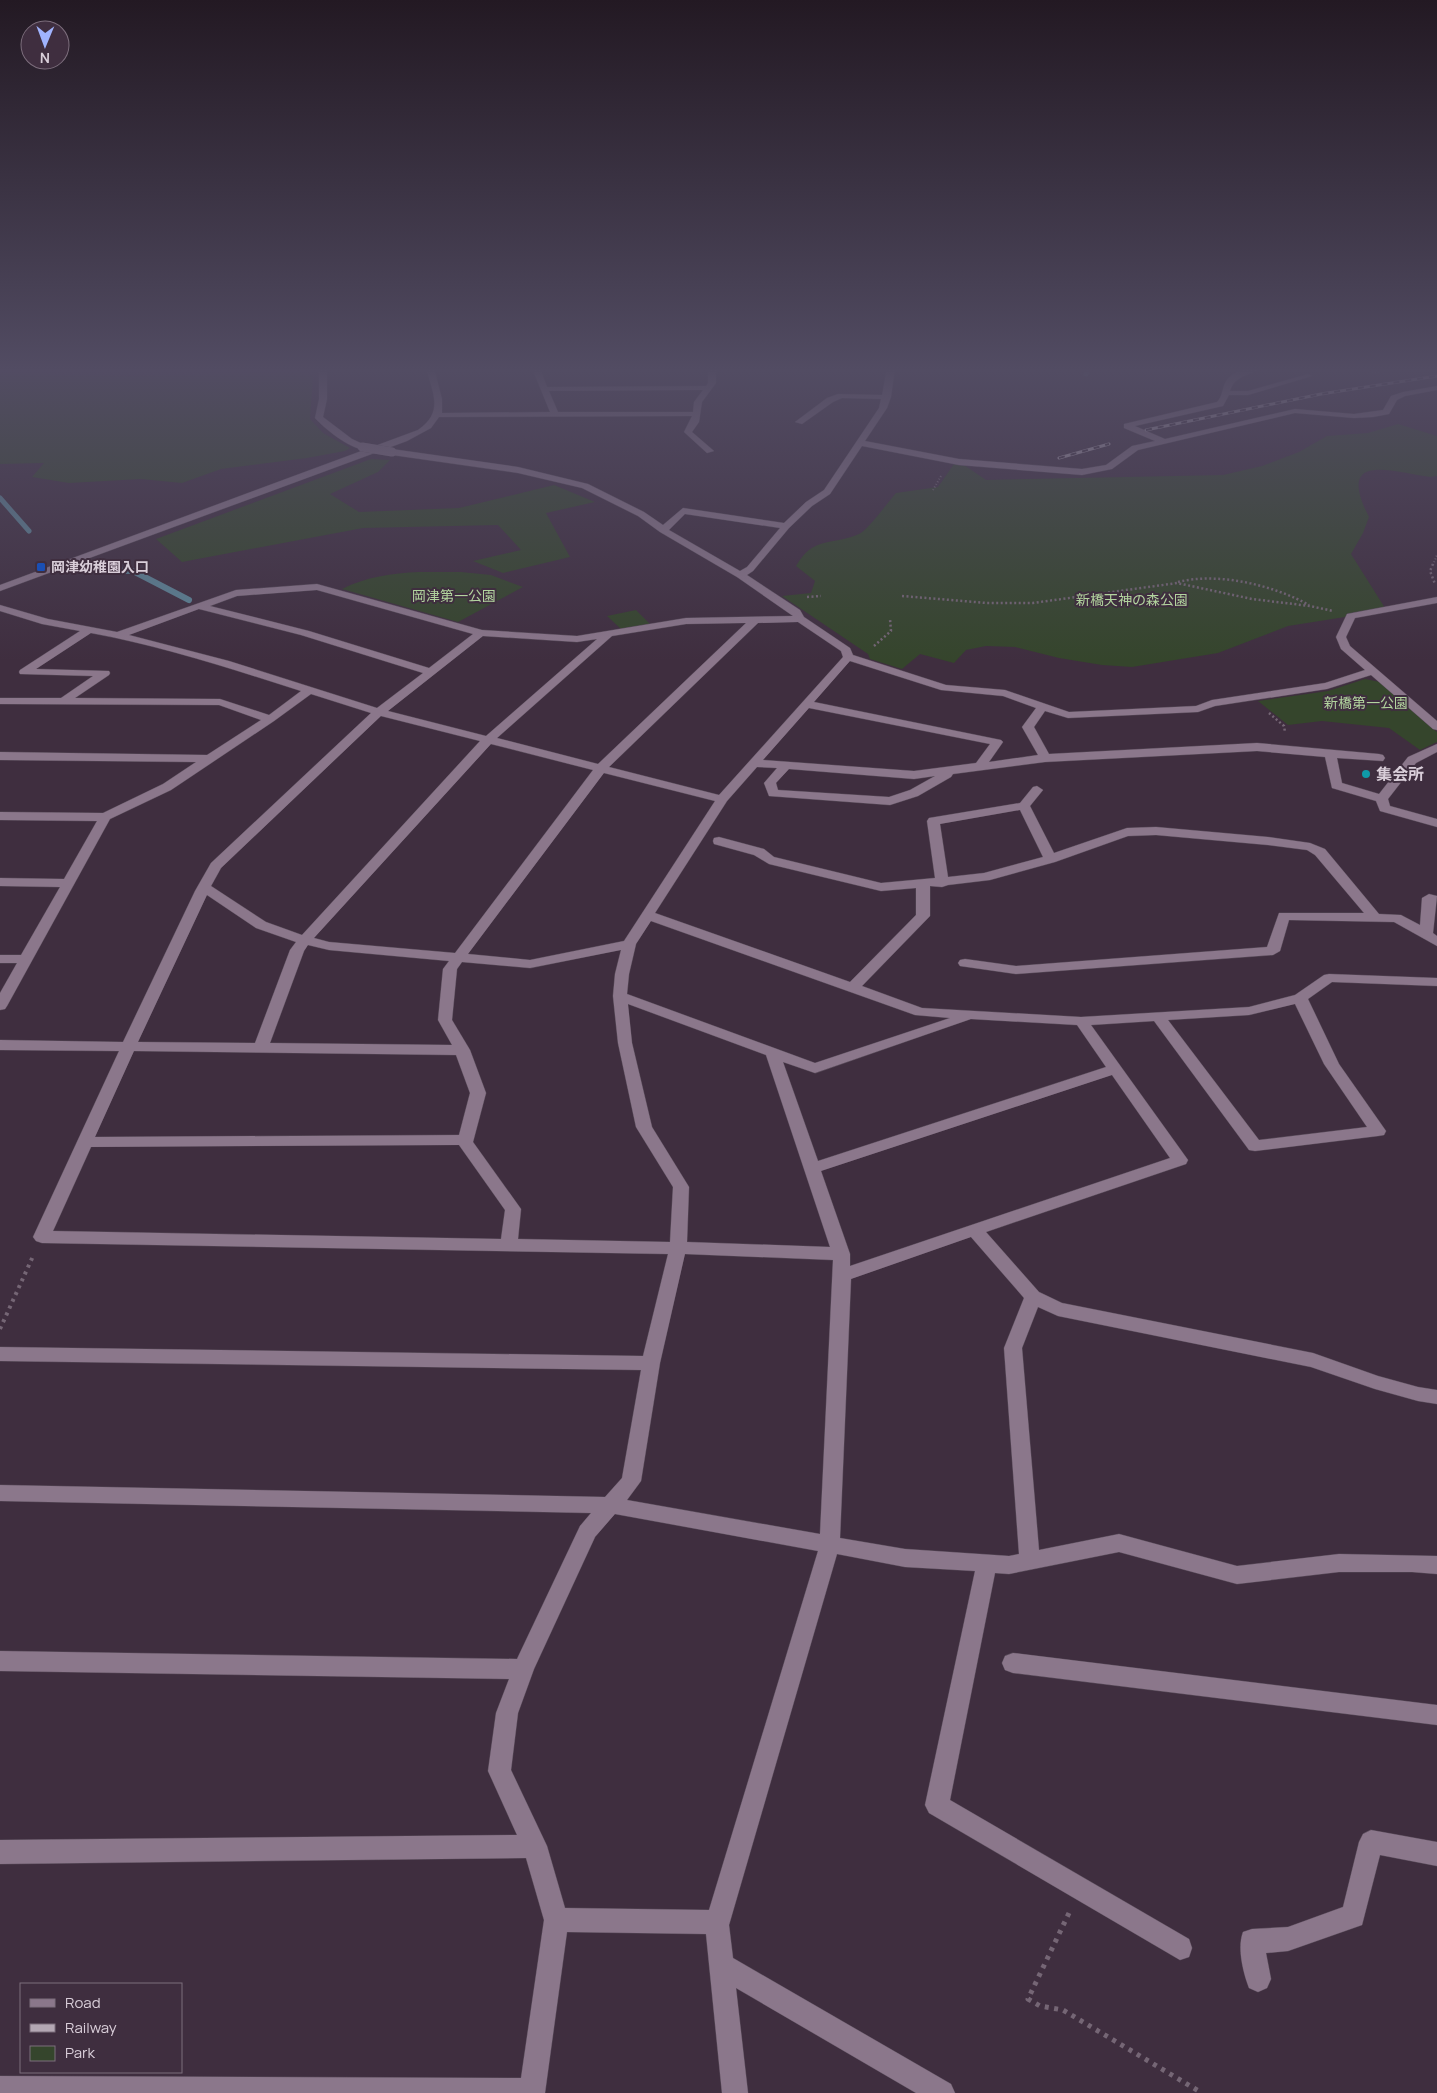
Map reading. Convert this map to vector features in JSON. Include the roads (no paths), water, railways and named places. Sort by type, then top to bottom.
[{"type":"street","points":[[0,588],[333,466]]},
{"type":"street","points":[[488,466],[518,470],[585,486],[641,514],[663,530],[740,575],[796,612],[800,619],[846,650],[848,657]]},
{"type":"street","points":[[740,575],[750,569],[786,526],[809,504],[827,492],[845,466]]},
{"type":"street","points":[[1004,466],[1082,472],[1111,466]]},
{"type":"street","points":[[663,530],[683,511],[786,526]]},
{"type":"street","points":[[118,635],[236,593],[316,588],[481,633],[577,640],[686,621],[800,619]]},
{"type":"street","points":[[1437,600],[1351,616],[1341,637],[1344,647],[1437,726]]},
{"type":"street","points":[[198,606],[305,633],[431,672]]},
{"type":"street","points":[[0,608],[46,622],[118,635],[226,664],[379,712],[722,799]]},
{"type":"street","points":[[465,1140],[478,1093],[462,1050],[445,1020],[450,969],[601,768],[755,620]]},
{"type":"street","points":[[62,702],[105,673],[24,672],[90,629]]},
{"type":"street","points":[[481,633],[379,712],[216,866],[204,887],[128,1047],[42,1237],[678,1248],[841,1265],[974,1230],[1180,1160],[1081,1021]]},
{"type":"street","points":[[261,1048],[297,950],[305,940],[488,740],[609,634]]},
{"type":"street","points":[[0,2089],[532,2092],[556,1920],[535,1846],[499,1771],[507,1713],[523,1668],[586,1532],[631,1481],[651,1363],[666,1292],[678,1248],[681,1187],[644,1126],[625,1043],[620,996],[629,944],[647,915],[708,839],[722,799],[848,657]]},
{"type":"street","points":[[848,657],[945,688],[1005,693],[1068,715],[1198,709],[1212,703],[1327,686],[1372,670]]},
{"type":"street","points":[[0,816],[105,817],[167,787],[270,719],[309,690]]},
{"type":"street","points":[[0,701],[220,702],[270,719]]},
{"type":"street","points":[[806,704],[996,742],[979,767]]},
{"type":"street","points":[[1043,706],[1028,727],[1045,758]]},
{"type":"street","points":[[754,763],[914,775],[1045,758],[1257,747],[1379,758]]},
{"type":"street","points":[[1382,799],[1412,760],[1437,748]]},
{"type":"street","points":[[1330,754],[1336,785],[1382,799]]},
{"type":"street","points":[[0,756],[210,759]]},
{"type":"street","points":[[786,765],[770,783],[773,793],[890,801],[914,793],[955,770]]},
{"type":"street","points":[[942,883],[933,821],[1024,806],[1037,790]]},
{"type":"street","points":[[1382,799],[1384,808],[1437,823]]},
{"type":"street","points":[[1024,806],[1050,859]]},
{"type":"street","points":[[0,1006],[105,817]]},
{"type":"street","points":[[708,839],[760,852],[769,860],[881,887],[942,883],[986,877],[1050,859],[1127,832],[1146,831],[1259,840],[1310,847],[1320,852],[1375,918]]},
{"type":"street","points":[[0,882],[69,883]]},
{"type":"street","points":[[852,988],[923,916],[923,884]]},
{"type":"street","points":[[204,887],[261,924],[305,940],[329,946],[530,964],[629,944]]},
{"type":"street","points":[[1432,939],[1429,898],[1437,900]]},
{"type":"street","points":[[647,915],[920,1012],[1081,1021],[1249,1011],[1300,998],[1330,978],[1437,982]]},
{"type":"street","points":[[964,963],[1016,970],[1273,951],[1284,916],[1396,918],[1410,924],[1432,939]]},
{"type":"street","points":[[0,958],[27,959]]},
{"type":"street","points":[[620,996],[815,1068],[975,1014]]},
{"type":"street","points":[[1157,1015],[1255,1146],[1378,1131],[1332,1064],[1300,998]]},
{"type":"street","points":[[0,1045],[462,1050]]},
{"type":"street","points":[[735,2093],[718,1922],[830,1544],[841,1265],[812,1169],[773,1054]]},
{"type":"street","points":[[812,1169],[1115,1068]]},
{"type":"street","points":[[85,1142],[465,1140]]},
{"type":"street","points":[[465,1140],[513,1209],[508,1245]]},
{"type":"street","points":[[974,1230],[1033,1297],[1058,1309],[1312,1360],[1375,1382],[1418,1394],[1437,1397]]},
{"type":"street","points":[[1030,1560],[1014,1348],[1033,1297]]},
{"type":"street","points":[[0,1354],[651,1363]]},
{"type":"street","points":[[0,1493],[611,1505],[905,1558],[1009,1565],[1119,1543],[1237,1575],[1339,1563],[1412,1563],[1437,1566]]},
{"type":"street","points":[[987,1563],[937,1805],[1180,1948]]},
{"type":"street","points":[[0,1661],[523,1668]]},
{"type":"street","points":[[1013,1663],[1437,1715]]},
{"type":"street","points":[[1258,1978],[1252,1941],[1288,1939],[1353,1916],[1372,1842],[1437,1854]]},
{"type":"street","points":[[0,1852],[535,1846]]},
{"type":"street","points":[[556,1920],[718,1922]]},
{"type":"street","points":[[722,1966],[942,2093]]},
{"type":"waterway","points":[[0,498],[29,531]]},
{"type":"waterway","points":[[75,566],[84,570],[133,571],[189,600]]},
{"type":"place","name":"岡津幼稚園入口","points":[[41,567]]},
{"type":"place","name":"集会所","points":[[1366,774]]},
{"type":"park label","name":"岡津第一公園","points":[[454,596]]},
{"type":"park label","name":"新橋天神の森公園","points":[[1132,600]]},
{"type":"park label","name":"新橋第一公園","points":[[1366,703]]}]
